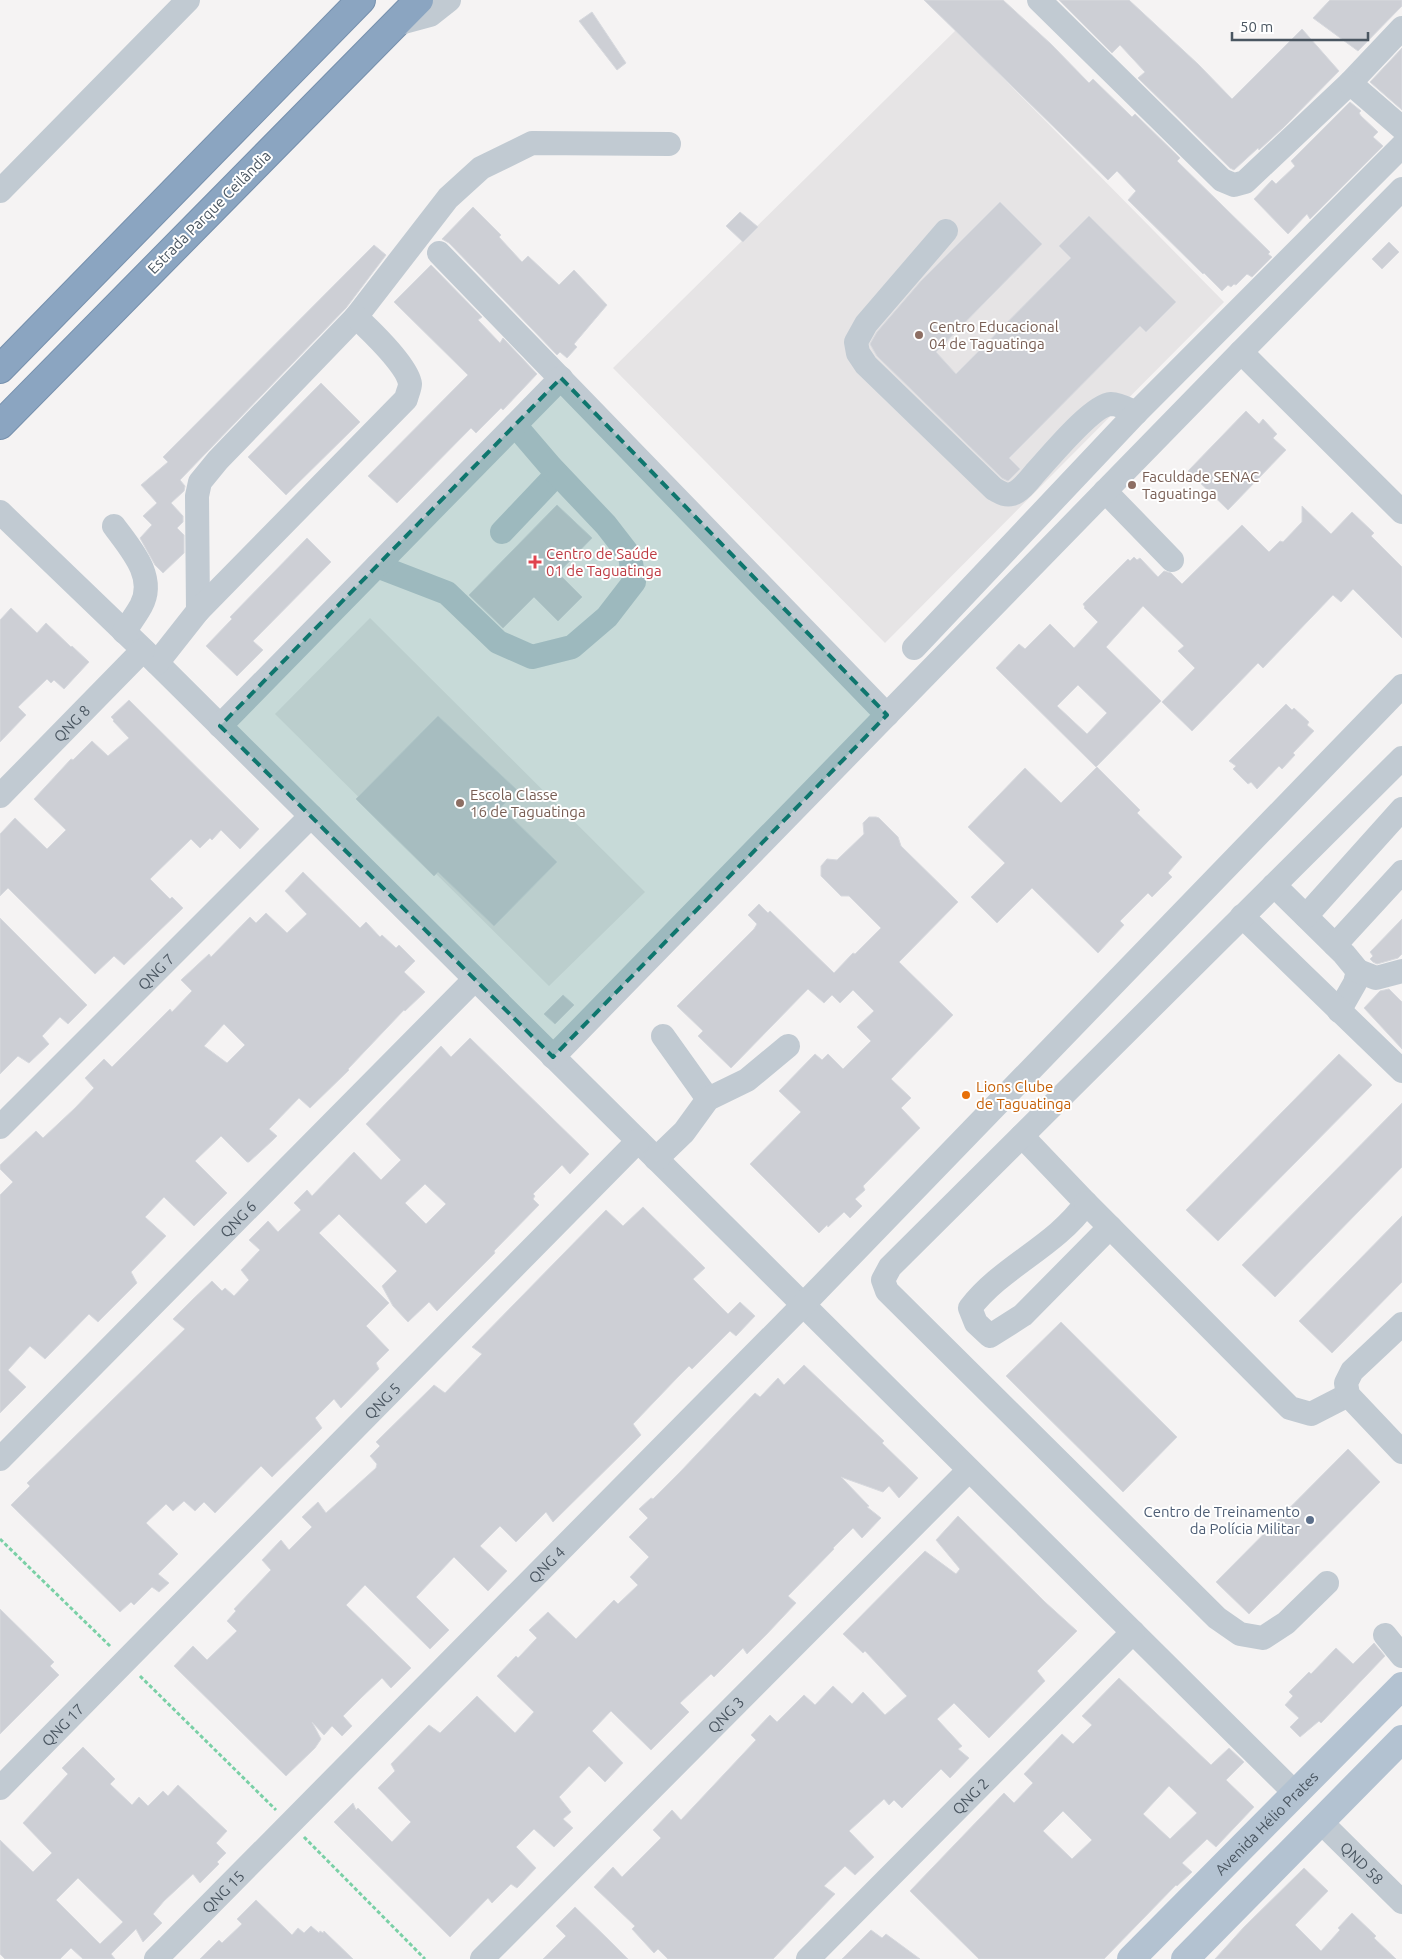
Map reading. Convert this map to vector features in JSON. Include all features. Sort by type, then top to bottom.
[{"type":"highway","points":[[0,369],[361,0]]},
{"type":"highway","name":"Estrada Parque Ceilândia","points":[[0,425],[418,0]]},
{"type":"main road","name":"Avenida Hélio Prates","points":[[1131,1959],[1402,1686]]},
{"type":"main road","points":[[1184,1959],[1402,1739]]},
{"type":"street","points":[[0,191],[188,0]]},
{"type":"street","points":[[393,26],[430,16],[449,0]]},
{"type":"street","points":[[1039,0],[1222,180],[1234,186],[1244,182],[1350,83],[1402,28]]},
{"type":"street","points":[[1350,83],[1402,128]]},
{"type":"street","points":[[198,611],[197,496],[200,482],[218,460],[356,316],[448,198],[481,168],[532,143],[669,144]]},
{"type":"street","points":[[914,648],[1136,413],[1402,146]]},
{"type":"street","points":[[553,1057],[1402,189]]},
{"type":"street","points":[[946,231],[866,324],[856,342],[858,353],[866,365],[994,489],[1004,494],[1012,494],[1025,484],[1070,434],[1101,407],[1111,404],[1136,413]]},
{"type":"street","points":[[439,253],[887,715]]},
{"type":"street","name":"QNG 8","points":[[0,796],[198,611],[406,399],[410,385],[407,373],[356,316]]},
{"type":"street","points":[[1241,352],[1402,512]]},
{"type":"street","points":[[220,726],[561,378]]},
{"type":"street","points":[[377,566],[447,593],[498,642],[532,657],[572,647],[608,617],[634,582],[630,556],[606,525],[557,474],[515,426]]},
{"type":"street","points":[[502,532],[557,474]]},
{"type":"street","points":[[1105,491],[1172,560]]},
{"type":"street","points":[[0,512],[311,816],[1296,1794]]},
{"type":"street","points":[[114,526],[139,561],[145,588],[142,604],[124,632]]},
{"type":"street","name":"QNG 4","points":[[289,1822],[803,1305],[1402,686]]},
{"type":"street","points":[[1328,1583],[1286,1623],[1263,1638],[1240,1634],[1217,1618],[888,1291],[883,1280],[890,1267],[1402,758]]},
{"type":"street","points":[[1306,916],[1402,808],[1384,775]]},
{"type":"street","name":"QNG 7","points":[[0,1127],[311,816]]},
{"type":"street","points":[[1335,945],[1402,872]]},
{"type":"street","points":[[1274,884],[1335,945],[1358,971],[1376,978],[1402,971]]},
{"type":"street","points":[[1242,916],[1402,1071]]},
{"type":"street","points":[[1339,1011],[1355,983],[1358,971]]},
{"type":"street","name":"QNG 6","points":[[0,1459],[475,979]]},
{"type":"street","points":[[663,1036],[708,1099]]},
{"type":"street","points":[[656,1159],[684,1132],[708,1099],[747,1080],[788,1046]]},
{"type":"street","points":[[1022,1136],[1290,1408],[1311,1414],[1348,1395]]},
{"type":"street","name":"QNG 5","points":[[125,1661],[638,1141]]},
{"type":"street","points":[[1086,1203],[1050,1241],[982,1292],[970,1308],[976,1323],[990,1336],[1023,1315],[1110,1227]]},
{"type":"street","points":[[1402,1324],[1352,1371],[1346,1383],[1348,1395],[1402,1452]]},
{"type":"street","name":"QNG 3","points":[[482,1959],[969,1470]]},
{"type":"street","name":"QNG 2","points":[[808,1959],[1133,1632]]},
{"type":"street","points":[[1385,1635],[1402,1656]]},
{"type":"street","name":"QNG 17","points":[[0,1788],[125,1661]]},
{"type":"street","name":"QNG 15","points":[[156,1959],[289,1822]]},
{"type":"street","name":"QND 58","points":[[1321,1822],[1402,1902]]},
{"type":"path","points":[[0,1539],[289,1822],[425,1959]]},
{"type":"highlighted area","points":[[561,378],[887,715],[553,1057],[220,726]]},
{"type":"shaded area","name":"Centro Educacional 04 de Taguatinga","points":[[956,30],[1224,302],[885,643],[613,368]]},
{"type":"shaded area","name":"Escola Classe 16 de Taguatinga","points":[[370,618],[645,892],[549,986],[275,714]]},
{"type":"building","points":[[924,0],[1003,0],[1051,44],[1089,83],[1093,79],[1132,117],[1135,114],[1180,158],[1177,161],[1270,252],[1268,254],[1272,257],[1252,277],[1247,274],[1236,285],[1234,284],[1231,287],[1228,285],[1222,291],[1128,200],[1136,191],[1117,171],[1108,180]]},
{"type":"building","points":[[1059,0],[1129,0],[1198,64],[1232,99],[1302,29],[1339,71],[1284,127],[1234,170],[1138,78],[1145,72],[1120,45],[1112,53]]},
{"type":"building","points":[[1330,0],[1402,0],[1402,6],[1358,51],[1313,18]]},
{"type":"building","points":[[592,12],[626,63],[617,70],[579,21]]},
{"type":"building","points":[[1402,48],[1402,110],[1370,82]]},
{"type":"building","points":[[1350,102],[1361,111],[1359,113],[1361,116],[1378,132],[1373,137],[1383,146],[1310,219],[1307,214],[1288,234],[1254,199],[1272,180],[1276,184],[1295,166],[1291,161]]},
{"type":"building","points":[[1000,202],[1042,244],[936,352],[956,374],[1071,258],[1059,246],[1089,216],[1176,302],[1146,332],[1140,326],[1009,458],[1020,469],[1008,481],[1002,478],[877,356],[870,344],[877,332],[921,281]]},
{"type":"building","points":[[473,207],[501,235],[499,237],[522,262],[528,256],[559,285],[574,270],[607,305],[574,344],[577,347],[567,358],[560,352],[557,355],[449,243],[442,239]]},
{"type":"building","points":[[740,212],[758,227],[743,242],[726,226]]},
{"type":"building","points":[[1389,242],[1399,252],[1382,269],[1372,259]]},
{"type":"building","points":[[374,245],[386,255],[346,308],[180,480],[185,486],[184,491],[171,503],[183,516],[183,522],[177,528],[184,535],[184,553],[163,573],[155,565],[140,538],[152,525],[143,516],[157,503],[141,485],[168,462],[163,457]]},
{"type":"building","points":[[431,265],[482,317],[478,320],[500,343],[503,338],[537,374],[503,410],[501,408],[476,433],[471,428],[397,503],[368,476],[468,375],[394,302]]},
{"type":"building","points":[[321,383],[360,422],[286,495],[248,457]]},
{"type":"building","points":[[1246,411],[1259,424],[1263,419],[1277,434],[1273,438],[1286,450],[1228,510],[1188,471]]},
{"type":"building","points":[[557,505],[592,538],[558,573],[582,597],[558,621],[534,597],[503,628],[469,595]]},
{"type":"building","points":[[1302,506],[1331,534],[1352,512],[1374,533],[1371,536],[1402,567],[1402,638],[1353,589],[1341,602],[1333,595],[1263,668],[1258,663],[1192,731],[1162,702],[1195,668],[1178,651],[1184,646],[1143,606],[1106,647],[1161,701],[1096,767],[996,668],[1019,644],[1025,649],[1050,624],[1074,648],[1098,622],[1084,608],[1083,604],[1128,559],[1130,561],[1134,557],[1137,560],[1140,558],[1158,577],[1164,571],[1171,573],[1182,584],[1242,525],[1269,552],[1280,541],[1283,542],[1302,522]],"holes":[[[1078,685],[1107,713],[1087,734],[1057,706]]]},
{"type":"building","points":[[307,538],[331,562],[253,641],[263,650],[237,676],[206,646],[232,619],[230,617]]},
{"type":"building","points":[[11,608],[37,633],[46,623],[89,662],[64,689],[54,680],[51,683],[47,679],[18,707],[26,715],[0,742],[0,620]]},
{"type":"building","points":[[129,700],[259,829],[240,849],[221,830],[212,840],[210,838],[200,848],[191,839],[150,879],[170,899],[172,897],[183,908],[124,965],[114,956],[95,974],[8,888],[0,896],[0,834],[15,818],[47,849],[66,830],[34,799],[71,759],[73,760],[92,741],[108,756],[129,738],[111,717]]},
{"type":"building","points":[[1286,704],[1292,710],[1294,708],[1309,722],[1307,725],[1314,731],[1293,753],[1295,755],[1282,769],[1279,766],[1257,789],[1251,782],[1248,784],[1233,769],[1236,766],[1229,761]]},
{"type":"building","points":[[438,716],[517,790],[501,807],[557,862],[494,926],[438,872],[434,876],[356,799]]},
{"type":"building","points":[[1097,767],[1140,810],[1137,813],[1182,857],[1168,873],[1172,877],[1152,897],[1148,893],[1120,921],[1124,925],[1098,953],[1032,888],[997,923],[971,897],[1005,863],[968,827],[1025,768],[1061,803]]},
{"type":"building","points":[[869,817],[879,818],[898,837],[901,846],[958,902],[899,962],[953,1015],[891,1079],[911,1098],[901,1108],[920,1128],[863,1186],[865,1190],[855,1199],[862,1206],[850,1218],[844,1212],[819,1233],[750,1164],[801,1112],[779,1091],[815,1054],[822,1060],[828,1054],[843,1069],[871,1041],[857,1027],[874,1011],[853,990],[840,1003],[832,995],[824,1003],[808,989],[731,1068],[698,1036],[703,1031],[677,1006],[754,929],[757,924],[748,915],[759,904],[768,913],[770,911],[834,973],[853,953],[855,954],[881,928],[849,896],[841,896],[821,876],[821,866],[827,859],[837,860],[864,834],[863,823]]},
{"type":"building","points":[[303,872],[360,928],[366,922],[380,937],[382,935],[396,948],[399,945],[415,961],[404,972],[425,992],[404,1010],[349,1070],[310,1108],[299,1098],[269,1129],[277,1136],[249,1162],[221,1136],[195,1161],[227,1193],[194,1226],[164,1197],[145,1217],[166,1236],[131,1272],[137,1283],[98,1322],[89,1314],[45,1359],[30,1346],[8,1370],[26,1387],[0,1413],[0,1195],[13,1182],[0,1169],[0,1165],[36,1131],[43,1138],[75,1108],[94,1088],[85,1078],[104,1059],[112,1067],[170,1009],[172,1012],[192,991],[181,980],[209,954],[211,957],[250,917],[256,923],[266,913],[287,933],[307,914],[285,891]],"holes":[[[224,1024],[245,1045],[227,1063],[204,1046]]]},
{"type":"building","points":[[0,918],[87,1005],[68,1024],[60,1017],[42,1036],[49,1044],[29,1063],[18,1056],[0,1074]]},
{"type":"building","points":[[1402,919],[1402,954],[1398,958],[1377,964],[1373,962],[1370,959],[1373,956],[1370,952]]},
{"type":"building","points":[[1389,989],[1402,1002],[1402,1049],[1364,1008],[1380,991]]},
{"type":"building","points":[[563,995],[574,1005],[555,1024],[544,1014]]},
{"type":"building","points":[[470,1038],[589,1154],[570,1174],[562,1165],[533,1194],[535,1196],[533,1199],[539,1205],[494,1251],[495,1253],[437,1311],[429,1302],[408,1322],[393,1306],[382,1286],[397,1271],[339,1214],[319,1233],[389,1303],[366,1326],[389,1350],[376,1363],[379,1369],[341,1408],[334,1399],[315,1418],[322,1428],[272,1477],[261,1466],[215,1513],[204,1502],[195,1511],[184,1501],[173,1511],[166,1504],[146,1523],[178,1554],[158,1574],[169,1583],[159,1592],[152,1587],[134,1605],[131,1602],[120,1612],[11,1505],[30,1486],[27,1483],[185,1329],[173,1319],[212,1281],[222,1291],[225,1288],[234,1296],[249,1280],[241,1270],[260,1250],[249,1240],[268,1221],[278,1232],[301,1210],[294,1203],[307,1190],[312,1196],[354,1152],[381,1180],[401,1160],[366,1124],[441,1046],[451,1057]],"holes":[[[425,1184],[446,1204],[426,1224],[405,1203]]]},
{"type":"building","points":[[1339,1054],[1372,1085],[1218,1241],[1186,1210]]},
{"type":"building","points":[[1402,1103],[1402,1167],[1275,1297],[1242,1265]]},
{"type":"building","points":[[643,1207],[705,1268],[693,1279],[728,1314],[740,1302],[755,1316],[736,1336],[730,1331],[692,1369],[689,1366],[677,1378],[633,1424],[641,1435],[553,1522],[546,1512],[516,1542],[500,1526],[480,1546],[507,1571],[488,1591],[454,1557],[416,1597],[449,1630],[430,1649],[365,1585],[346,1605],[411,1668],[391,1688],[382,1678],[362,1697],[343,1716],[352,1726],[342,1736],[332,1726],[324,1735],[312,1722],[321,1739],[315,1748],[286,1776],[174,1666],[193,1646],[207,1660],[237,1631],[227,1621],[236,1611],[234,1609],[271,1570],[262,1560],[281,1540],[289,1550],[312,1527],[302,1517],[318,1502],[326,1513],[376,1468],[377,1464],[370,1456],[380,1446],[376,1442],[434,1385],[445,1393],[482,1354],[472,1347],[606,1210],[623,1226]]},
{"type":"building","points":[[1402,1216],[1402,1282],[1332,1353],[1299,1321]]},
{"type":"building","points":[[1061,1322],[1177,1437],[1123,1492],[1006,1376]]},
{"type":"building","points":[[804,1365],[884,1441],[882,1443],[918,1478],[899,1498],[889,1486],[883,1492],[841,1477],[869,1506],[867,1507],[881,1518],[862,1538],[853,1528],[833,1548],[788,1596],[796,1603],[766,1635],[747,1654],[743,1648],[714,1677],[711,1674],[680,1703],[689,1712],[651,1750],[611,1711],[592,1731],[623,1763],[605,1782],[589,1766],[559,1797],[571,1812],[563,1819],[573,1828],[554,1847],[534,1829],[516,1847],[536,1868],[517,1888],[511,1884],[492,1903],[488,1898],[450,1937],[334,1822],[353,1803],[356,1810],[358,1808],[392,1842],[411,1822],[378,1788],[395,1771],[391,1764],[429,1725],[440,1733],[477,1696],[515,1733],[534,1712],[497,1676],[537,1638],[529,1630],[548,1612],[576,1639],[614,1600],[618,1604],[638,1585],[630,1577],[649,1557],[629,1537],[648,1518],[639,1509],[651,1498],[653,1499],[680,1472],[755,1393],[760,1397],[778,1378],[784,1385]]},
{"type":"building","name":"Centro de Treinamento da Polícia Militar","points":[[1348,1449],[1380,1482],[1249,1614],[1216,1582]]},
{"type":"building","points":[[958,1516],[1077,1631],[1037,1671],[1045,1681],[989,1738],[954,1703],[937,1719],[962,1746],[958,1749],[969,1758],[950,1778],[941,1769],[902,1808],[894,1800],[889,1805],[884,1799],[849,1831],[874,1857],[855,1875],[845,1866],[824,1886],[835,1894],[773,1959],[668,1959],[658,1949],[654,1953],[632,1929],[635,1926],[594,1887],[613,1867],[622,1877],[661,1838],[653,1830],[672,1810],[681,1820],[756,1740],[751,1735],[770,1715],[777,1722],[804,1695],[815,1705],[833,1686],[852,1704],[863,1692],[885,1715],[907,1696],[865,1651],[863,1653],[843,1634],[925,1551],[956,1574],[960,1569],[936,1540]]},
{"type":"building","points":[[0,1609],[54,1662],[50,1666],[59,1675],[0,1734]]},
{"type":"building","points":[[1374,1643],[1385,1656],[1321,1723],[1319,1721],[1300,1737],[1290,1727],[1299,1718],[1285,1705],[1293,1696],[1289,1692],[1309,1672],[1311,1674],[1336,1648],[1353,1664]]},
{"type":"building","points":[[1119,1678],[1211,1765],[1229,1748],[1244,1762],[1226,1780],[1254,1807],[1216,1847],[1207,1839],[1182,1863],[1192,1872],[1176,1885],[1104,1959],[979,1959],[910,1891],[1004,1793],[1014,1803],[1033,1783],[1024,1774],[1062,1734],[1073,1744],[1092,1725],[1082,1716]],"holes":[[[1169,1786],[1197,1813],[1170,1839],[1143,1814]],[[1063,1811],[1092,1840],[1072,1859],[1043,1831]]]},
{"type":"building","points":[[83,1747],[115,1779],[110,1784],[132,1805],[139,1797],[148,1806],[163,1791],[168,1796],[178,1785],[227,1831],[216,1843],[226,1853],[217,1862],[219,1864],[200,1883],[193,1874],[164,1901],[153,1914],[162,1923],[143,1942],[136,1929],[111,1954],[115,1959],[83,1959],[71,1948],[60,1959],[5,1959],[0,1954],[0,1840],[33,1872],[52,1853],[23,1823],[68,1774],[62,1768]],"holes":[[[78,1878],[123,1922],[100,1944],[56,1900]]]},
{"type":"building","points":[[1304,1868],[1328,1891],[1295,1925],[1321,1951],[1352,1913],[1396,1959],[1215,1959],[1244,1927]]},
{"type":"building","points":[[256,1900],[292,1935],[298,1928],[304,1933],[311,1926],[319,1933],[324,1931],[353,1959],[200,1959],[219,1940],[222,1943],[242,1924],[237,1919]]},
{"type":"building","points":[[575,1907],[628,1959],[543,1959],[566,1936],[556,1926]]},
{"type":"building","points":[[871,1930],[882,1938],[886,1934],[920,1959],[842,1959]]},
{"type":"place","name":"Centro Educacional 04 de Taguatinga","points":[[919,335]]},
{"type":"place","name":"Faculdade SENAC Taguatinga","points":[[1132,485]]},
{"type":"place","name":"Centro de Saúde 01 de Taguatinga","points":[[535,562]]},
{"type":"place","name":"Escola Classe 16 de Taguatinga","points":[[460,803]]},
{"type":"place","name":"Lions Clube de Taguatinga","points":[[966,1095]]},
{"type":"place","name":"Centro de Treinamento da Polícia Militar","points":[[1310,1520]]}]
